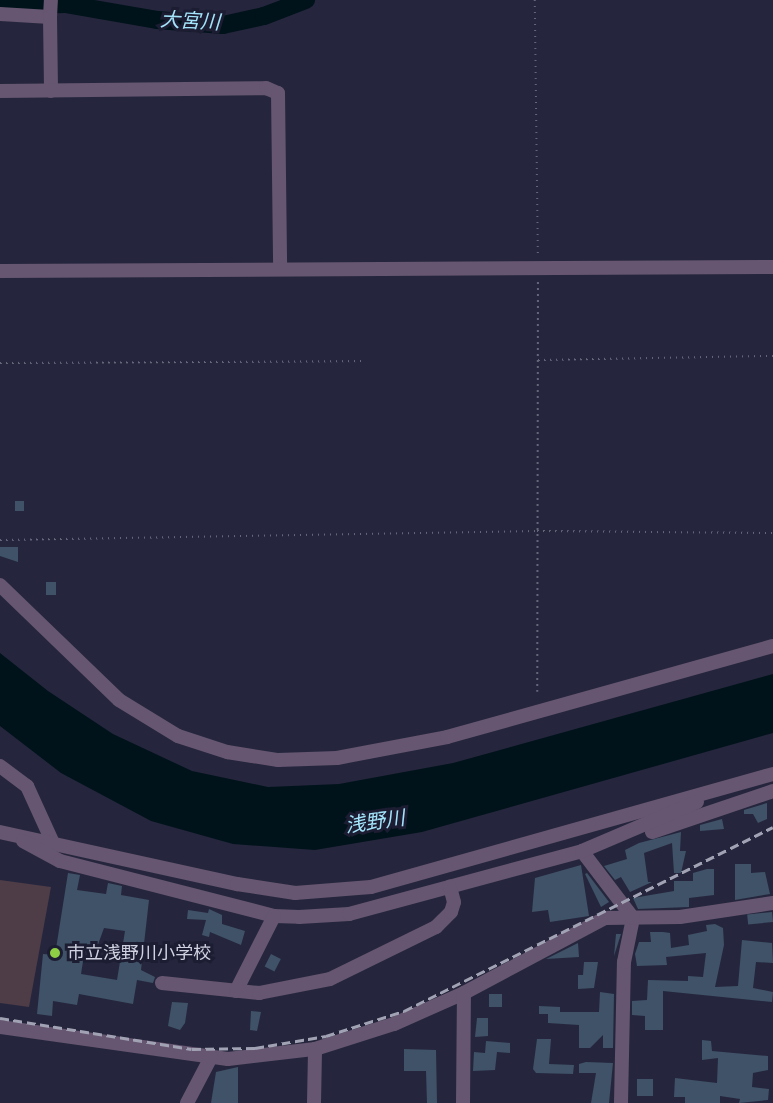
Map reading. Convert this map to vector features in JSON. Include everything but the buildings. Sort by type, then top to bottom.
[{"type":"street","points":[[0,15],[51,10],[51,91]]},
{"type":"street","points":[[0,92],[266,88],[278,93],[280,269]]},
{"type":"street","points":[[0,271],[773,267]]},
{"type":"street","points":[[0,585],[119,700],[178,736],[227,752],[278,760],[337,758],[447,737],[773,646]]},
{"type":"street","points":[[0,766],[27,786],[52,843]]},
{"type":"street","points":[[4,832],[237,885],[295,893],[371,887],[702,796],[773,774]]},
{"type":"street","points":[[4,832],[60,861],[274,916],[349,914],[584,853],[773,791]]},
{"type":"street","points":[[584,853],[692,807],[702,796]]},
{"type":"street","points":[[584,853],[633,918],[624,962],[621,1103]]},
{"type":"street","points":[[162,982],[236,991],[271,992],[330,979],[445,920],[454,902],[450,887]]},
{"type":"street","points":[[0,1027],[211,1057],[256,1058],[315,1049],[394,1024],[464,993],[605,918],[680,918],[773,903]]},
{"type":"street","points":[[236,991],[274,916]]},
{"type":"street","points":[[463,1103],[464,993]]},
{"type":"street","points":[[314,1103],[315,1049]]},
{"type":"street","points":[[188,1103],[211,1057]]},
{"type":"path","points":[[535,0],[538,269],[537,692]]},
{"type":"path","points":[[537,360],[773,356]]},
{"type":"path","points":[[0,363],[366,362]]},
{"type":"path","points":[[0,540],[537,531],[773,533]]},
{"type":"shaded area","points":[[0,880],[51,887],[29,1007],[0,1003]]},
{"type":"water","name":"浅野川","points":[[0,653],[48,691],[113,734],[192,771],[268,787],[339,784],[453,763],[773,674],[773,733],[422,832],[315,850],[233,844],[151,821],[61,773],[0,726]]},
{"type":"waterway","name":"大宮川","points":[[0,6],[65,4],[157,20],[223,25],[264,16],[306,0]]},
{"type":"railway","points":[[0,1018],[192,1049],[255,1048],[326,1036],[404,1011],[773,827]]},
{"type":"place","name":"市立浅野川小学校","points":[[55,953]]}]
